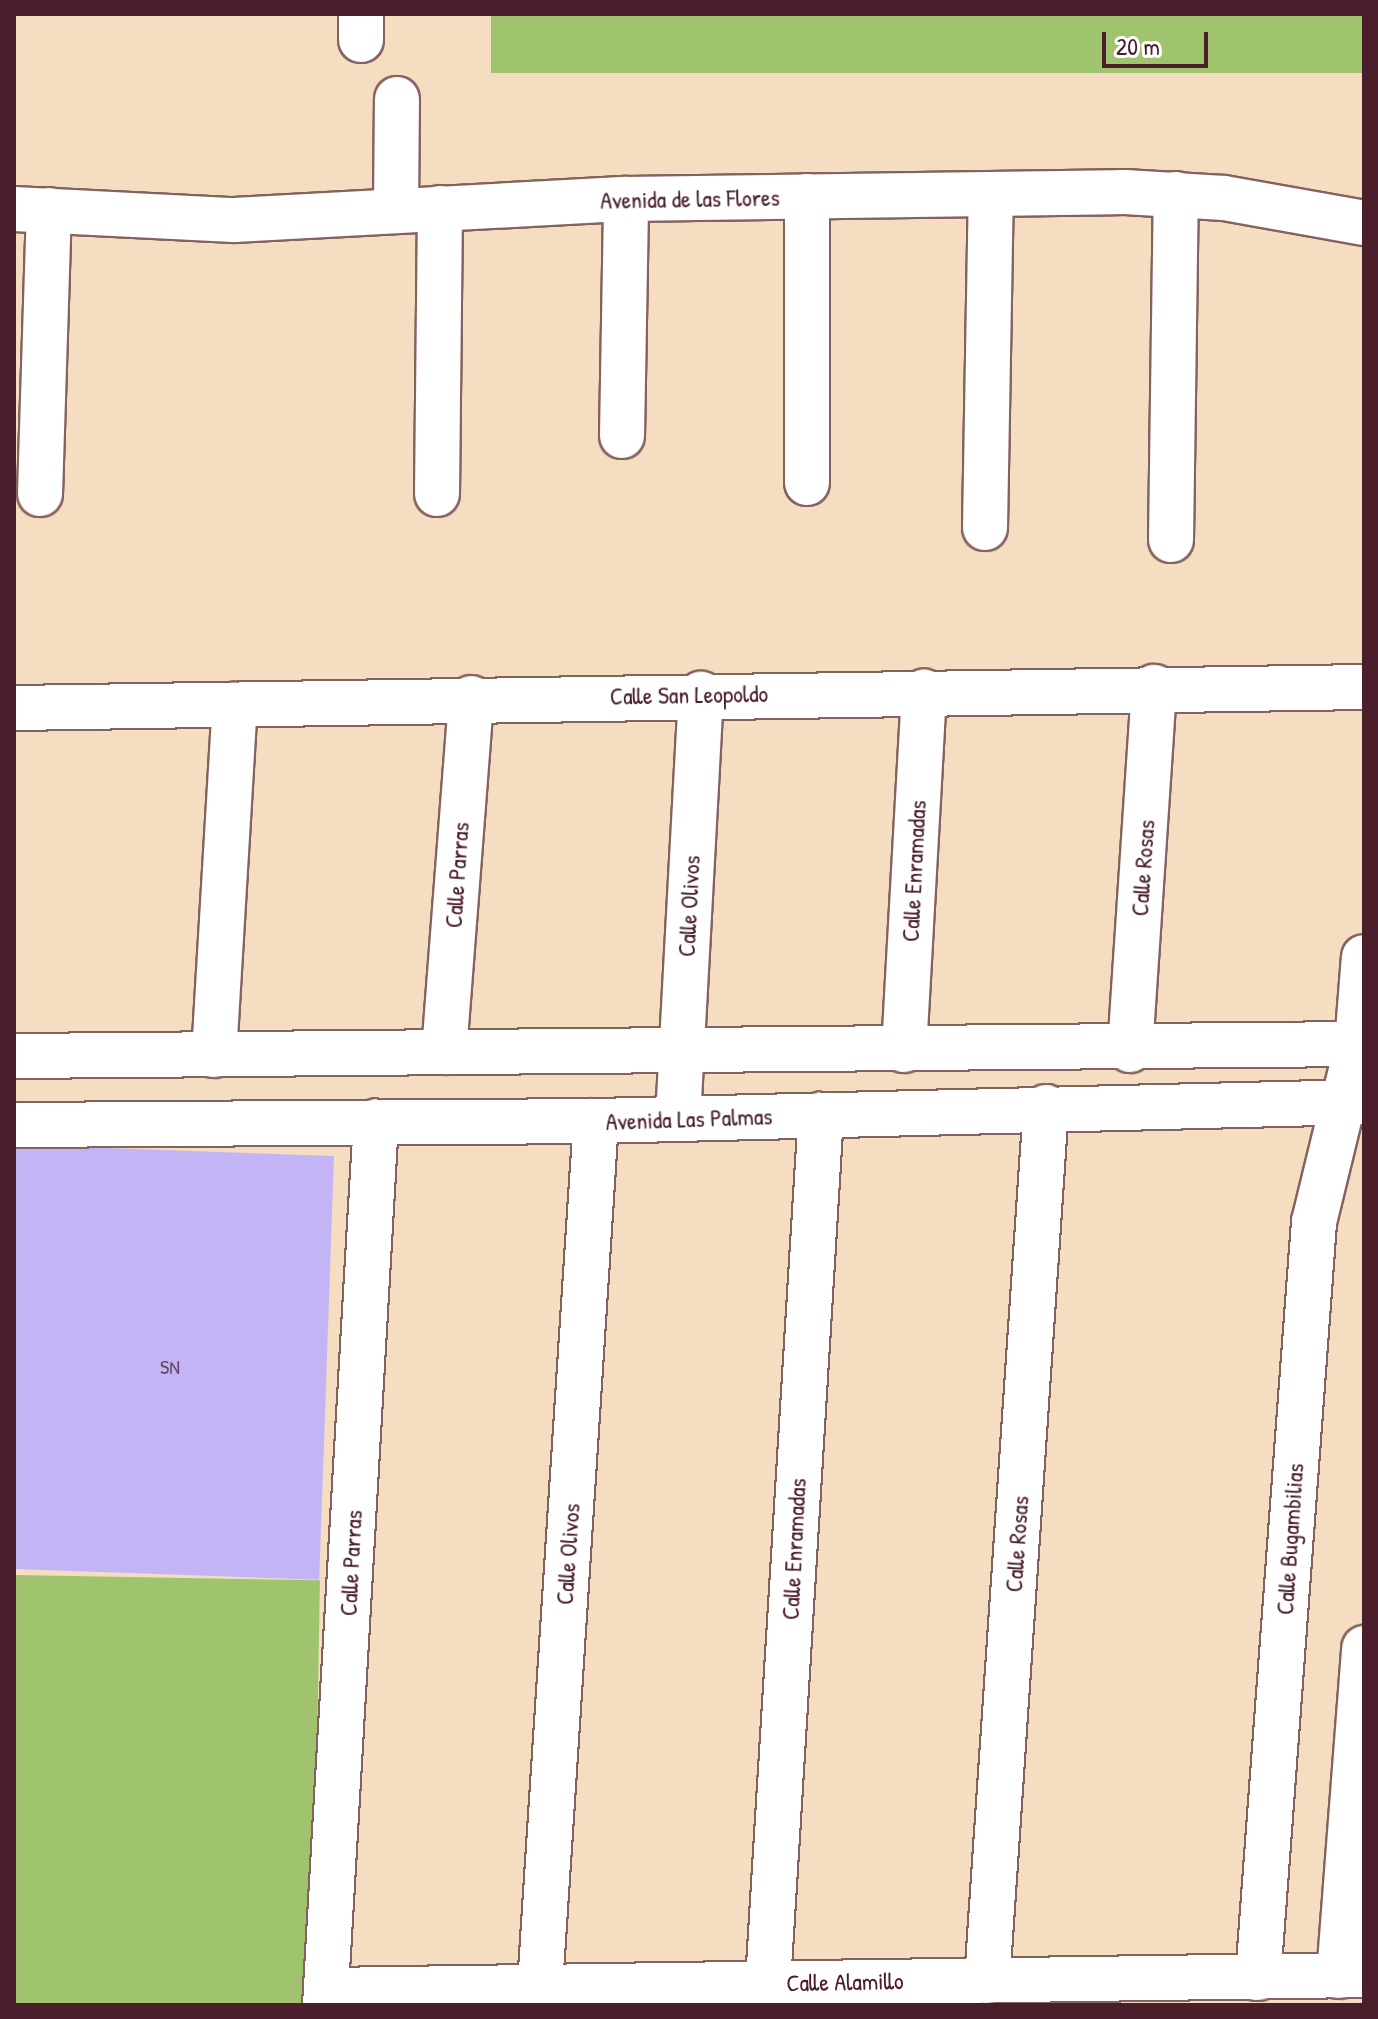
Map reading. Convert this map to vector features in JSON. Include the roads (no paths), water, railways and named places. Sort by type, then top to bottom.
[{"type":"street","points":[[396,210],[397,99]]},
{"type":"street","points":[[1171,540],[1176,194]]},
{"type":"street","name":"Avenida de las Flores","points":[[31,209],[234,220],[626,199],[1176,194],[1364,223]]},
{"type":"street","points":[[985,528],[991,195]]},
{"type":"street","points":[[807,196],[807,483]]},
{"type":"street","points":[[622,436],[626,199]]},
{"type":"street","points":[[437,494],[440,208]]},
{"type":"street","points":[[31,209],[40,494]]},
{"type":"street","name":"Calle Rosas","points":[[1130,1050],[1154,687]]},
{"type":"street","name":"Calle San Leopoldo","points":[[14,708],[701,694],[1364,687]]},
{"type":"street","name":"Calle Enramadas","points":[[904,1050],[924,692]]},
{"type":"street","name":"Calle Olivos","points":[[678,1118],[701,694]]},
{"type":"street","name":"Calle Parras","points":[[444,1052],[471,698]]},
{"type":"street","points":[[214,1055],[235,705]]},
{"type":"street","name":"Calle Bugambilias","points":[[1258,1978],[1314,1222],[1351,1102],[1360,1045],[1364,957]]},
{"type":"street","points":[[14,1056],[1130,1050],[1360,1045]]},
{"type":"street","name":"Avenida Las Palmas","points":[[14,1125],[596,1121],[1046,1107],[1351,1102]]},
{"type":"street","name":"Calle Rosas","points":[[987,1981],[1046,1107]]},
{"type":"street","name":"Calle Enramadas","points":[[768,1983],[821,1115]]},
{"type":"street","name":"Calle Parras","points":[[326,1998],[376,1121]]},
{"type":"street","name":"Calle Olivos","points":[[540,1986],[596,1121]]},
{"type":"street","points":[[1352,1976],[1364,1648]]},
{"type":"street","name":"Calle Alamillo","points":[[326,1998],[540,1986],[1352,1976]]}]
